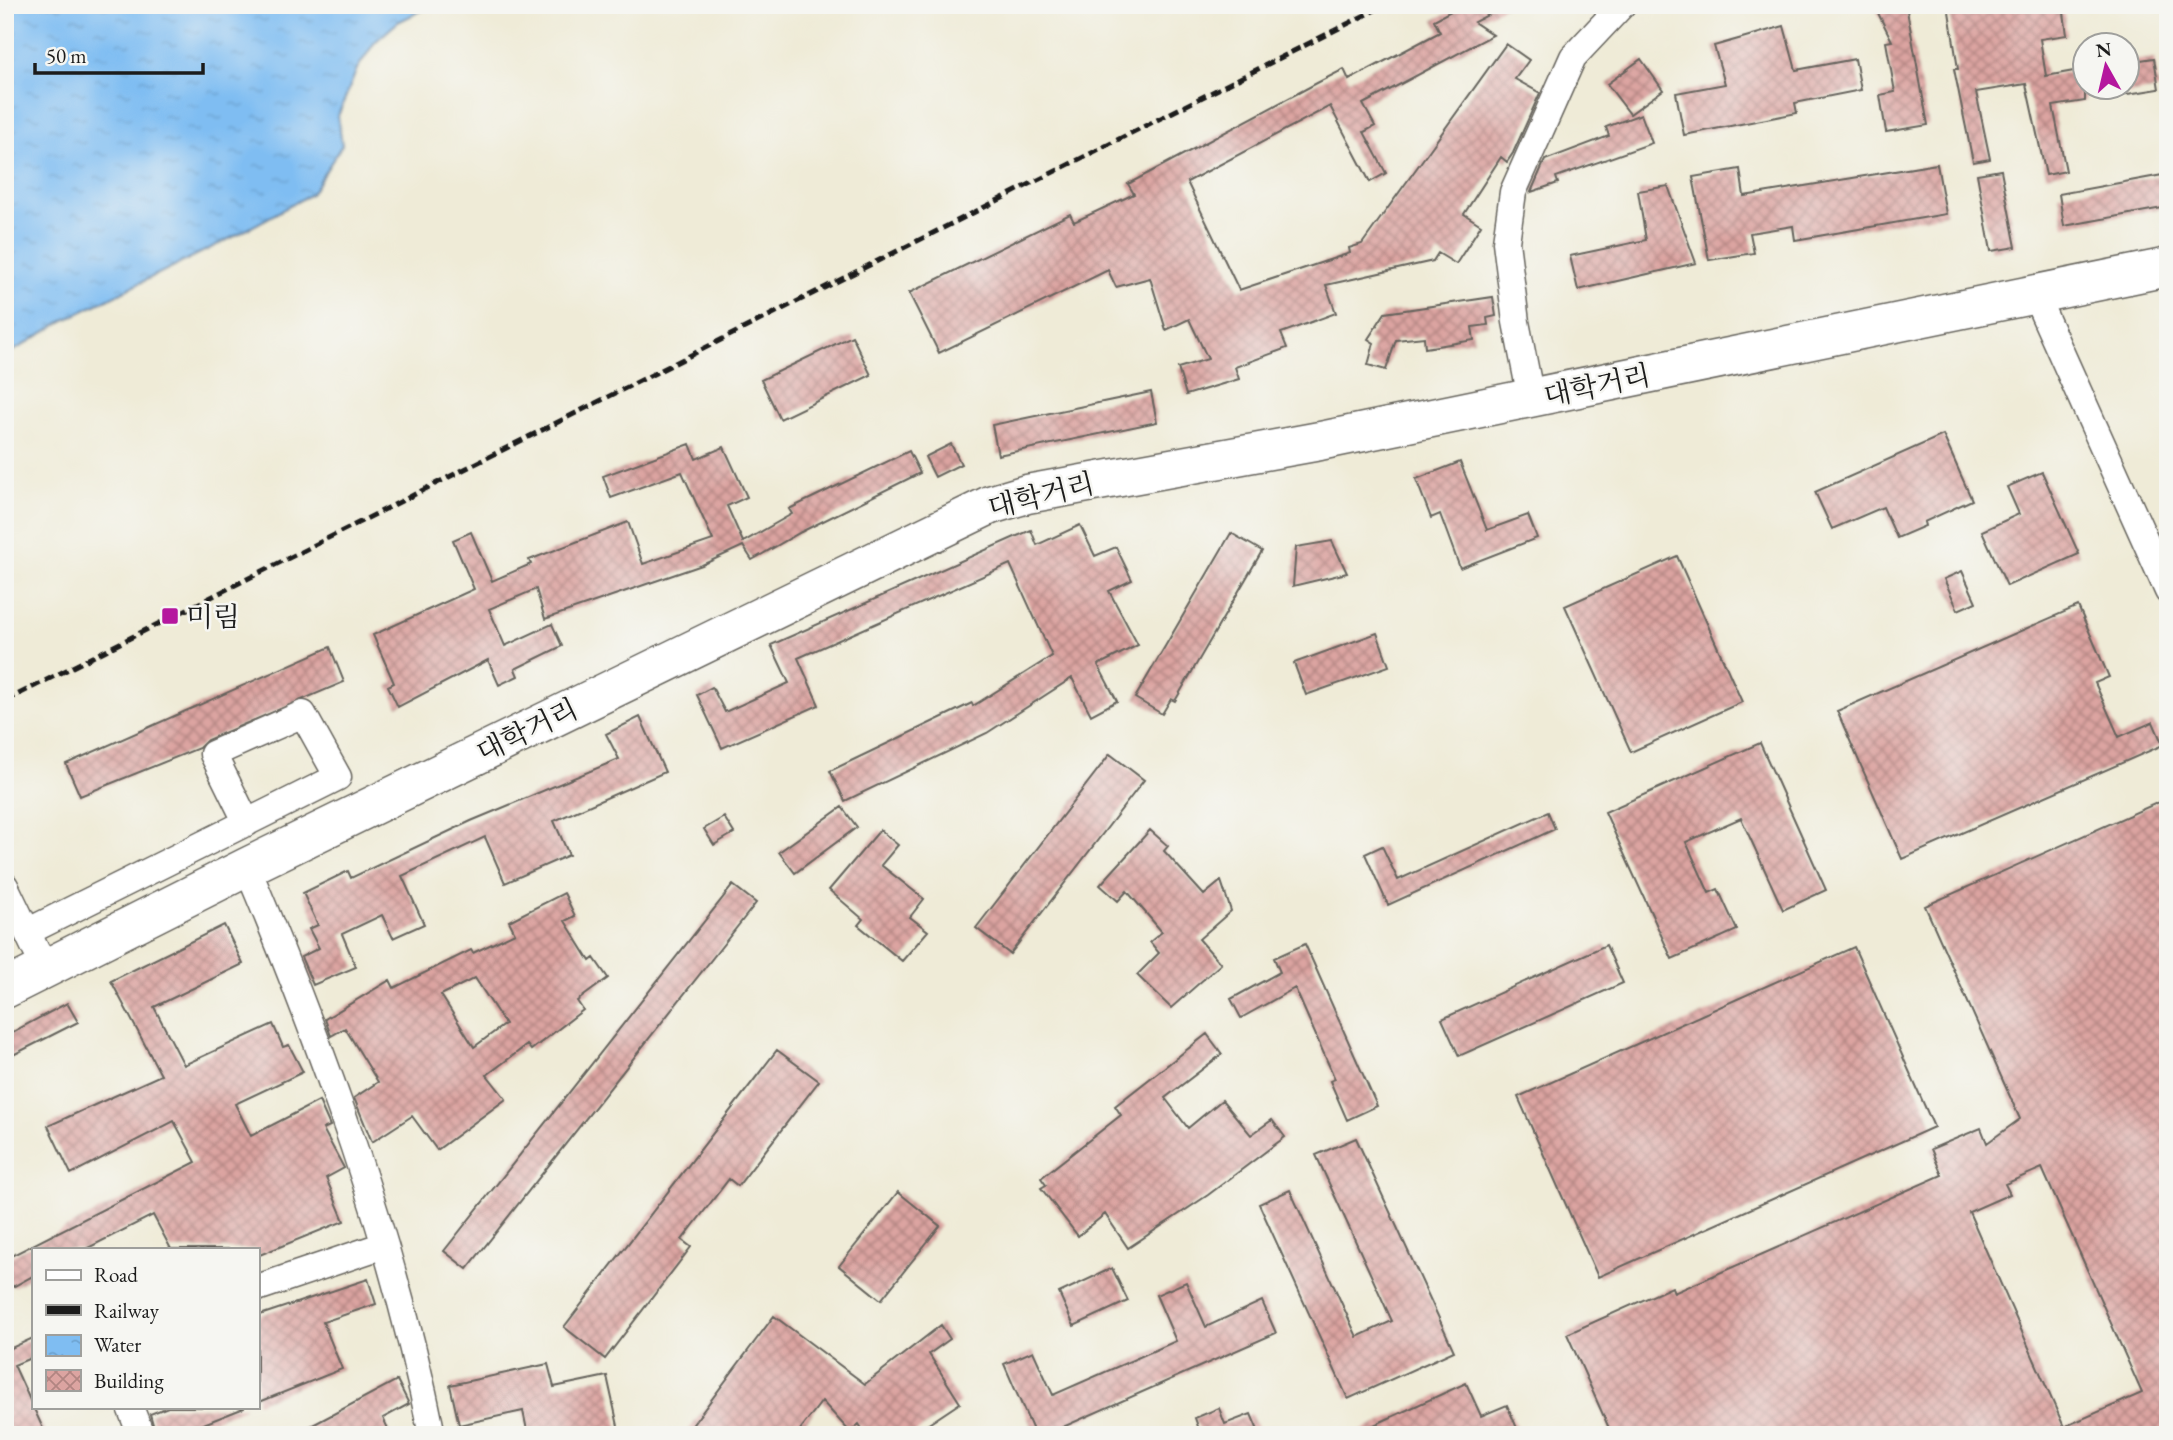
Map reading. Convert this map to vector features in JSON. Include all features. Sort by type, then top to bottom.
[{"type":"main road","name":"대학거리","points":[[5,989],[247,867],[990,505],[1027,494],[1280,449],[2168,267]]},
{"type":"street","points":[[1531,398],[1516,322],[1506,242],[1513,192],[1573,57],[1622,5]]},
{"type":"street","points":[[2035,295],[2168,591]]},
{"type":"street","points":[[27,933],[247,823],[338,777],[303,715],[213,754],[247,823]]},
{"type":"street","points":[[247,867],[304,1001],[384,1245],[421,1378],[432,1435]]},
{"type":"street","points":[[5,887],[45,969]]},
{"type":"street","points":[[259,1287],[384,1245]]},
{"type":"street","points":[[131,1408],[141,1435]]},
{"type":"water","points":[[5,5],[433,5],[398,22],[375,42],[357,69],[338,116],[342,145],[311,194],[237,235],[65,320],[5,356]]},
{"type":"building","points":[[1462,5],[1507,5],[1474,22],[1493,35],[1363,104],[1375,126],[1364,132],[1386,173],[1370,182],[1330,106],[1187,182],[1239,290],[1350,253],[1349,248],[1362,244],[1506,44],[1529,60],[1515,79],[1540,93],[1513,153],[1507,162],[1501,157],[1464,214],[1481,225],[1456,264],[1438,253],[1433,261],[1326,285],[1336,313],[1281,333],[1287,348],[1235,367],[1239,379],[1186,395],[1178,368],[1208,359],[1189,319],[1166,330],[1150,278],[1116,287],[1108,270],[939,353],[909,293],[1070,214],[1074,222],[1134,194],[1128,184],[1317,83],[1344,69],[1349,80],[1440,32],[1434,20]]},
{"type":"building","points":[[1874,5],[1906,5],[1928,125],[1886,132],[1880,95],[1895,92],[1886,42],[1892,41]]},
{"type":"building","points":[[1948,5],[2063,5],[2067,35],[2040,39],[2046,76],[2072,71],[2072,102],[2079,102],[2053,106],[2066,171],[2046,175],[2026,84],[1976,92],[1990,159],[1973,162],[1954,69],[1958,69]]},
{"type":"building","points":[[1784,26],[1796,70],[1855,59],[1861,90],[1795,103],[1797,113],[1684,135],[1676,93],[1725,84],[1714,46]]},
{"type":"building","points":[[2154,58],[2159,89],[2142,92],[2142,60]]},
{"type":"building","points":[[1641,59],[1663,90],[1630,114],[1607,84]]},
{"type":"building","points":[[1641,114],[1652,143],[1556,177],[1558,183],[1531,192],[1545,160],[1609,136],[1606,127]]},
{"type":"building","points":[[1937,164],[1946,214],[1795,240],[1793,226],[1750,233],[1754,253],[1709,260],[1693,177],[1740,169],[1744,196]]},
{"type":"building","points":[[2001,170],[2016,247],[1991,251],[1977,174]]},
{"type":"building","points":[[2168,174],[2168,207],[2064,226],[2059,194]]},
{"type":"building","points":[[1668,186],[1696,263],[1578,290],[1570,256],[1646,240],[1638,191]]},
{"type":"building","points":[[1493,297],[1496,316],[1487,318],[1488,325],[1472,327],[1474,340],[1425,348],[1424,337],[1396,340],[1386,370],[1368,365],[1374,343],[1368,339],[1385,313]]},
{"type":"building","points":[[852,336],[871,375],[780,419],[761,380]]},
{"type":"building","points":[[1151,392],[1157,422],[998,455],[992,425]]},
{"type":"building","points":[[1943,435],[1972,500],[1897,538],[1883,507],[1832,529],[1815,492]]},
{"type":"building","points":[[690,444],[696,459],[724,447],[747,497],[727,506],[743,542],[792,514],[789,509],[909,451],[920,473],[801,532],[752,560],[743,546],[702,565],[545,619],[536,589],[489,609],[505,646],[552,624],[562,646],[515,669],[518,676],[499,685],[488,660],[398,707],[388,686],[394,683],[373,635],[474,589],[453,540],[471,532],[492,581],[531,564],[529,560],[628,522],[643,564],[713,540],[682,472],[611,498],[603,476]]},
{"type":"building","points":[[951,444],[961,464],[935,477],[925,457]]},
{"type":"building","points":[[1460,462],[1487,530],[1528,515],[1537,538],[1460,568],[1440,514],[1431,518],[1416,479]]},
{"type":"building","points":[[2042,472],[2079,554],[2007,586],[1982,531],[2019,514],[2007,487]]},
{"type":"building","points":[[1080,525],[1095,556],[1116,547],[1132,580],[1109,591],[1138,645],[1098,665],[1117,701],[1091,715],[1072,678],[987,733],[845,801],[830,771],[972,703],[973,706],[1052,656],[1010,564],[798,658],[819,705],[722,748],[697,695],[712,687],[725,712],[789,683],[771,645],[1031,530],[1037,545]]},
{"type":"building","points":[[1231,533],[1262,551],[1175,701],[1171,699],[1162,714],[1135,698]]},
{"type":"building","points":[[1332,541],[1347,573],[1293,586],[1296,547]]},
{"type":"building","points":[[1677,556],[1742,702],[1631,752],[1565,606]]},
{"type":"building","points":[[1962,571],[1976,602],[1958,610],[1944,579]]},
{"type":"building","points":[[2078,606],[2109,677],[2095,683],[2119,737],[2153,722],[2163,745],[1902,859],[1837,711]]},
{"type":"building","points":[[1377,633],[1389,666],[1306,695],[1294,663]]},
{"type":"building","points":[[330,647],[344,682],[207,740],[199,748],[80,796],[66,764]]},
{"type":"building","points":[[640,717],[665,772],[554,821],[569,855],[505,883],[485,837],[402,876],[424,924],[393,938],[382,915],[342,934],[356,967],[313,985],[301,957],[319,948],[309,929],[318,925],[303,893],[348,871],[351,878],[471,821],[619,759],[606,734]]},
{"type":"building","points":[[1760,743],[1826,890],[1783,910],[1741,818],[1686,842],[1709,893],[1718,889],[1737,930],[1672,959],[1605,812]]},
{"type":"building","points":[[1110,754],[1144,780],[1010,954],[976,928]]},
{"type":"building","points":[[2168,798],[2168,1435],[1612,1435],[1567,1334],[1672,1287],[1674,1293],[1942,1175],[1931,1149],[1981,1128],[1987,1143],[2020,1119],[1925,906]],"holes":[[[2042,1168],[2142,1393],[2064,1427],[1969,1212],[2010,1194],[2005,1184]]]},
{"type":"building","points":[[842,807],[857,827],[795,873],[779,852]]},
{"type":"building","points":[[1548,812],[1555,829],[1388,905],[1365,854],[1382,846],[1398,880]]},
{"type":"building","points":[[724,817],[734,833],[714,845],[704,829]]},
{"type":"building","points":[[880,830],[898,845],[881,865],[924,899],[910,917],[928,931],[902,961],[858,925],[863,919],[829,890]]},
{"type":"building","points":[[1150,830],[1168,846],[1164,851],[1204,895],[1221,881],[1231,911],[1199,939],[1221,964],[1171,1008],[1137,975],[1159,953],[1150,942],[1162,932],[1127,891],[1118,901],[1100,885]]},
{"type":"building","points":[[733,885],[756,903],[467,1269],[444,1251]]},
{"type":"building","points":[[564,893],[575,916],[565,921],[590,961],[594,958],[608,978],[577,1001],[583,1010],[531,1050],[527,1045],[487,1075],[506,1099],[437,1150],[412,1116],[372,1142],[354,1098],[378,1082],[345,1028],[331,1036],[325,1019],[390,980],[394,988],[471,950],[473,953],[515,933],[509,921]],"holes":[[[475,978],[505,1024],[474,1047],[441,995]]]},
{"type":"building","points":[[224,925],[243,964],[154,1007],[184,1065],[273,1024],[283,1047],[289,1045],[303,1072],[235,1104],[251,1136],[319,1101],[330,1126],[323,1129],[344,1168],[326,1178],[344,1221],[259,1255],[259,1248],[170,1248],[153,1215],[88,1248],[32,1248],[32,1277],[13,1287],[5,1272],[5,1259],[196,1162],[174,1121],[71,1174],[48,1126],[161,1075],[111,981]]},
{"type":"building","points":[[1305,944],[1377,1106],[1347,1120],[1330,1081],[1335,1079],[1295,988],[1241,1018],[1231,999],[1280,972],[1274,958]]},
{"type":"building","points":[[1606,945],[1623,983],[1459,1056],[1442,1019]]},
{"type":"building","points":[[1854,947],[1934,1127],[1598,1277],[1518,1097]]},
{"type":"building","points":[[67,1003],[78,1022],[5,1059],[5,1036]]},
{"type":"building","points":[[1207,1034],[1222,1054],[1165,1098],[1188,1128],[1222,1100],[1251,1135],[1272,1120],[1285,1137],[1208,1195],[1128,1248],[1105,1214],[1078,1236],[1041,1188],[1046,1185],[1041,1178],[1121,1115],[1115,1106]]},
{"type":"building","points":[[777,1050],[819,1081],[738,1186],[729,1179],[682,1240],[691,1247],[605,1359],[564,1327]]},
{"type":"building","points":[[1356,1138],[1454,1351],[1348,1399],[1259,1204],[1290,1190],[1357,1337],[1392,1321],[1316,1155]]},
{"type":"building","points":[[898,1192],[940,1226],[881,1300],[839,1266]]},
{"type":"building","points":[[1112,1268],[1128,1301],[1074,1326],[1059,1293]]},
{"type":"building","points":[[368,1279],[376,1304],[323,1322],[342,1369],[259,1402],[259,1315]]},
{"type":"building","points":[[1186,1282],[1206,1327],[1262,1301],[1276,1333],[1045,1435],[1035,1435],[1004,1364],[1033,1351],[1053,1395],[1176,1341],[1156,1295]]},
{"type":"building","points":[[774,1316],[865,1384],[941,1325],[950,1339],[929,1354],[960,1403],[912,1435],[866,1435],[859,1424],[850,1432],[822,1401],[796,1435],[685,1435]]},
{"type":"building","points":[[32,1338],[32,1357],[14,1365],[46,1435],[11,1435],[5,1422],[5,1347],[7,1350]]},
{"type":"building","points":[[548,1364],[554,1387],[607,1376],[620,1435],[528,1435],[523,1411],[459,1425],[450,1385]]},
{"type":"building","points":[[397,1380],[409,1404],[383,1418],[391,1435],[294,1435]]},
{"type":"building","points":[[1466,1383],[1481,1416],[1507,1405],[1520,1435],[1352,1435]]},
{"type":"building","points":[[165,1408],[244,1408],[176,1435],[156,1435],[150,1414]]},
{"type":"building","points":[[1219,1408],[1225,1424],[1251,1414],[1260,1435],[1201,1435],[1195,1418]]},
{"type":"railway","points":[[5,701],[1385,5]]},
{"type":"place","name":"미림","points":[[170,616]]}]
